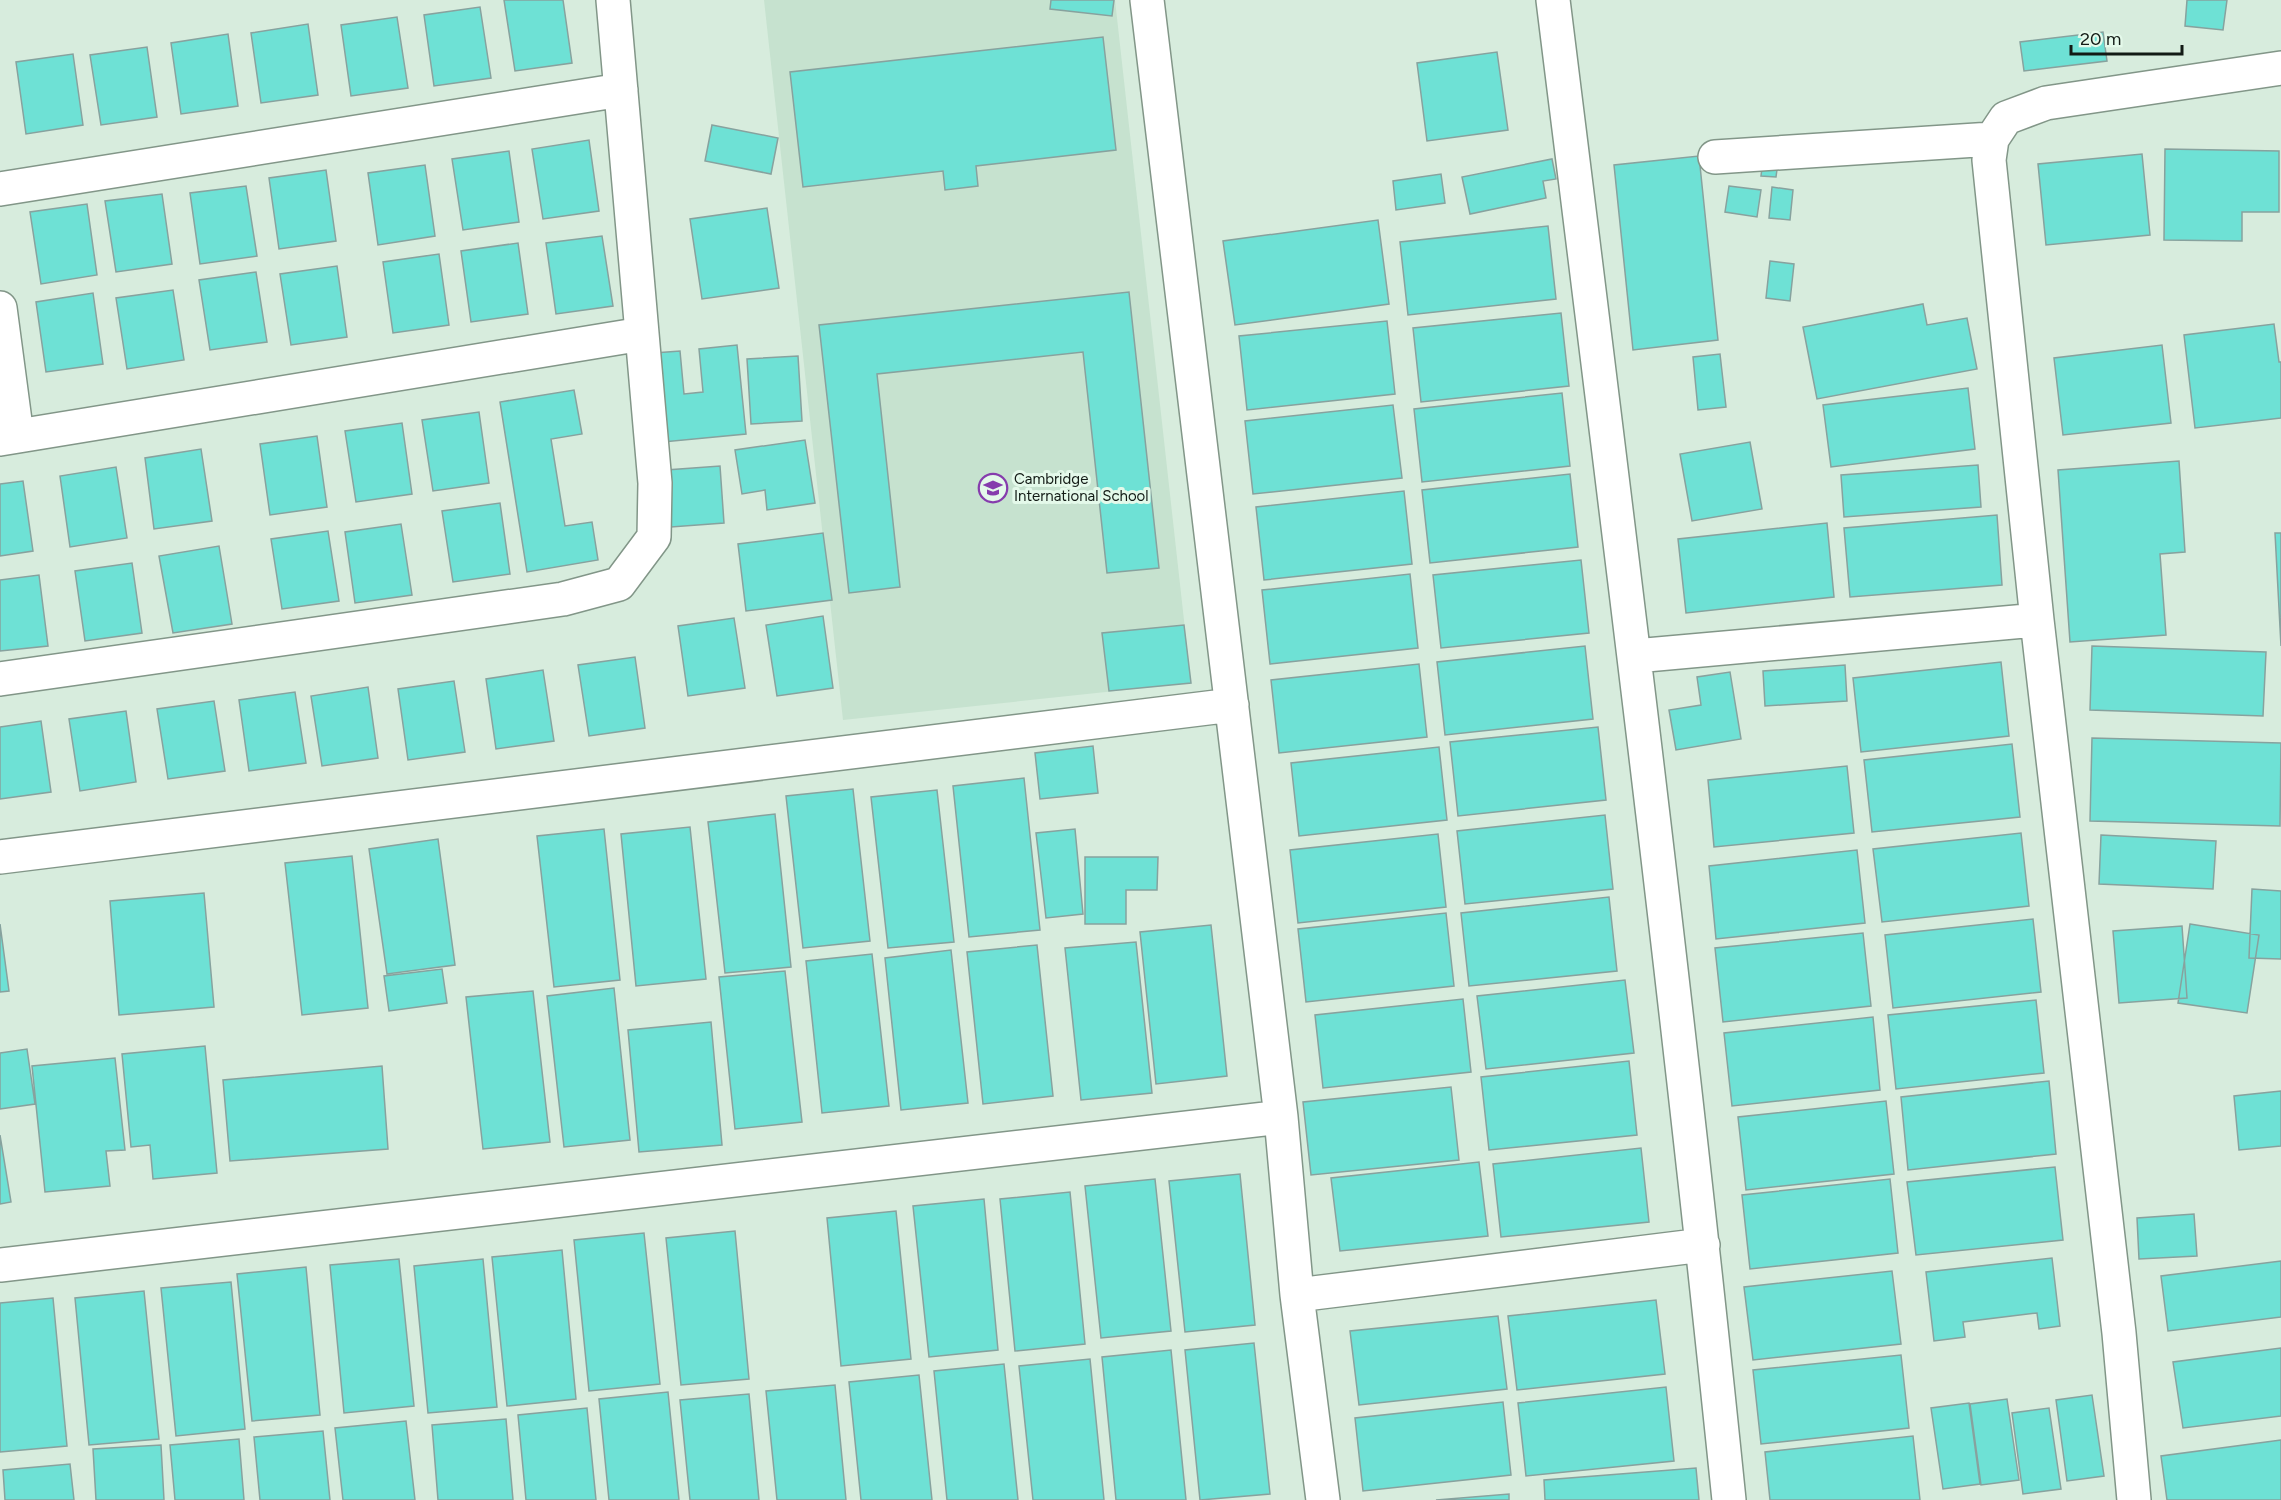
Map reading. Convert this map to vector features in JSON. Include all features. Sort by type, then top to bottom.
[{"type":"street","points":[[0,679],[564,599],[619,584],[654,537],[655,483],[613,0]]},
{"type":"street","points":[[1147,0],[1281,1117],[1297,1295],[1323,1500]]},
{"type":"street","points":[[1553,0],[1635,656],[1730,1500]]},
{"type":"street","points":[[2134,1500],[2119,1333],[2037,620],[1989,160],[1992,139],[2006,118],[2046,103],[2281,68]]},
{"type":"street","points":[[0,189],[621,90]]},
{"type":"street","points":[[1715,157],[1992,139]]},
{"type":"street","points":[[0,308],[8,437],[642,334]]},
{"type":"street","points":[[1635,656],[2037,620]]},
{"type":"street","points":[[0,857],[1232,705]]},
{"type":"street","points":[[0,1265],[1281,1117]]},
{"type":"street","points":[[1297,1295],[1703,1245]]},
{"type":"shaded area","name":"Cambridge International School","points":[[764,0],[1115,0],[1191,683],[843,720]]},
{"type":"building","points":[[504,0],[563,0],[572,63],[515,71]]},
{"type":"building","points":[[1051,0],[1114,0],[1112,16],[1050,9]]},
{"type":"building","points":[[2187,0],[2227,0],[2223,30],[2185,26]]},
{"type":"building","points":[[480,7],[491,78],[434,86],[424,15]]},
{"type":"building","points":[[397,17],[408,88],[351,96],[341,25]]},
{"type":"building","points":[[308,24],[318,95],[261,103],[251,33]]},
{"type":"building","points":[[2103,32],[2107,61],[2024,71],[2020,42]]},
{"type":"building","points":[[228,34],[238,106],[181,114],[171,43]]},
{"type":"building","points":[[1103,37],[1116,150],[976,166],[978,186],[945,190],[943,171],[803,187],[790,72]]},
{"type":"building","points":[[147,47],[157,117],[101,125],[90,55]]},
{"type":"building","points":[[1497,52],[1508,130],[1427,141],[1417,63]]},
{"type":"building","points":[[73,54],[83,125],[26,134],[16,62]]},
{"type":"building","points":[[712,125],[778,138],[771,174],[705,161]]},
{"type":"building","points":[[589,140],[599,211],[543,219],[532,149]]},
{"type":"building","points":[[2165,149],[2279,151],[2279,212],[2242,212],[2242,241],[2164,240]]},
{"type":"building","points":[[509,151],[519,222],[463,230],[452,159]]},
{"type":"building","points":[[2142,154],[2150,235],[2046,245],[2038,164]]},
{"type":"building","points":[[1699,156],[1718,340],[1633,350],[1614,165]]},
{"type":"building","points":[[1552,159],[1556,179],[1543,181],[1546,198],[1470,214],[1462,177]]},
{"type":"building","points":[[1763,160],[1778,162],[1776,177],[1761,176]]},
{"type":"building","points":[[425,165],[435,236],[378,245],[368,173]]},
{"type":"building","points":[[326,170],[336,241],[279,249],[269,178]]},
{"type":"building","points":[[1441,174],[1445,203],[1396,210],[1393,181]]},
{"type":"building","points":[[246,186],[257,256],[200,264],[190,193]]},
{"type":"building","points":[[1729,186],[1761,190],[1757,217],[1725,212]]},
{"type":"building","points":[[1772,187],[1793,190],[1790,220],[1769,218]]},
{"type":"building","points":[[162,194],[172,264],[116,272],[105,201]]},
{"type":"building","points":[[87,204],[97,275],[41,284],[30,212]]},
{"type":"building","points":[[767,208],[779,288],[702,299],[690,219]]},
{"type":"building","points":[[1378,220],[1389,304],[1235,325],[1223,241]]},
{"type":"building","points":[[1548,226],[1556,299],[1408,315],[1400,242]]},
{"type":"building","points":[[602,236],[613,306],[556,314],[546,243]]},
{"type":"building","points":[[518,243],[528,314],[471,322],[461,251]]},
{"type":"building","points":[[439,254],[449,325],[393,333],[383,262]]},
{"type":"building","points":[[1770,261],[1794,264],[1790,301],[1766,298]]},
{"type":"building","points":[[337,266],[347,337],[291,345],[280,274]]},
{"type":"building","points":[[256,272],[267,342],[210,350],[199,280]]},
{"type":"building","points":[[173,290],[184,360],[127,369],[116,298]]},
{"type":"building","points":[[1129,292],[1159,568],[1107,573],[1083,352],[877,374],[900,587],[849,593],[819,325]]},
{"type":"building","points":[[93,293],[103,364],[46,372],[36,302]]},
{"type":"building","points":[[1923,304],[1927,325],[1967,318],[1977,369],[1817,399],[1803,327]]},
{"type":"building","points":[[1561,313],[1569,386],[1421,402],[1413,328]]},
{"type":"building","points":[[1387,321],[1395,394],[1247,410],[1239,336]]},
{"type":"building","points":[[2274,324],[2279,362],[2281,362],[2281,418],[2195,428],[2184,335]]},
{"type":"building","points":[[737,345],[746,434],[663,442],[654,353],[680,351],[684,394],[703,392],[699,349]]},
{"type":"building","points":[[2162,345],[2171,423],[2063,435],[2054,358]]},
{"type":"building","points":[[1720,354],[1726,407],[1698,410],[1693,357]]},
{"type":"building","points":[[798,356],[802,421],[751,424],[747,359]]},
{"type":"building","points":[[1968,388],[1975,449],[1831,467],[1823,405]]},
{"type":"building","points":[[574,390],[582,434],[551,439],[565,526],[592,522],[598,560],[527,572],[500,402]]},
{"type":"building","points":[[1562,393],[1570,466],[1422,482],[1414,409]]},
{"type":"building","points":[[1393,405],[1402,478],[1253,494],[1245,421]]},
{"type":"building","points":[[479,412],[489,483],[433,491],[422,420]]},
{"type":"building","points":[[402,423],[412,494],[356,502],[345,431]]},
{"type":"building","points":[[317,436],[327,507],[270,515],[260,444]]},
{"type":"building","points":[[805,440],[815,503],[767,510],[765,490],[742,494],[735,450]]},
{"type":"building","points":[[1750,442],[1762,509],[1692,521],[1680,454]]},
{"type":"building","points":[[201,449],[212,521],[154,529],[145,458]]},
{"type":"building","points":[[2179,461],[2185,552],[2160,554],[2166,635],[2070,642],[2058,470]]},
{"type":"building","points":[[1978,465],[1981,507],[1844,517],[1841,475]]},
{"type":"building","points":[[720,466],[724,523],[671,527],[666,470]]},
{"type":"building","points":[[116,467],[127,538],[70,547],[60,476]]},
{"type":"building","points":[[1570,474],[1578,547],[1430,563],[1422,490]]},
{"type":"building","points":[[23,481],[33,551],[0,556],[0,484]]},
{"type":"building","points":[[1404,491],[1412,564],[1264,580],[1256,507]]},
{"type":"building","points":[[500,503],[510,574],[453,582],[442,511]]},
{"type":"building","points":[[1997,515],[2002,585],[1850,597],[1844,528]]},
{"type":"building","points":[[1827,523],[1834,597],[1686,613],[1678,539]]},
{"type":"building","points":[[401,524],[412,595],[355,603],[345,532]]},
{"type":"building","points":[[328,531],[339,601],[282,609],[271,539]]},
{"type":"building","points":[[823,533],[832,600],[746,611],[738,544]]},
{"type":"building","points":[[2275,533],[2281,533],[2281,646]]},
{"type":"building","points":[[219,546],[232,624],[173,633],[159,556]]},
{"type":"building","points":[[1581,560],[1589,633],[1441,648],[1433,575]]},
{"type":"building","points":[[132,563],[142,633],[85,641],[75,571]]},
{"type":"building","points":[[1410,574],[1418,648],[1270,664],[1262,590]]},
{"type":"building","points":[[39,575],[48,646],[0,651],[0,580]]},
{"type":"building","points":[[823,616],[833,688],[777,696],[766,625]]},
{"type":"building","points":[[734,618],[745,688],[688,696],[678,626]]},
{"type":"building","points":[[1184,625],[1191,683],[1109,691],[1102,633]]},
{"type":"building","points":[[1585,646],[1593,719],[1445,735],[1437,662]]},
{"type":"building","points":[[2092,646],[2266,652],[2263,716],[2090,710]]},
{"type":"building","points":[[635,657],[645,728],[589,736],[578,665]]},
{"type":"building","points":[[2001,662],[2009,736],[1861,752],[1853,678]]},
{"type":"building","points":[[1419,664],[1427,737],[1279,753],[1271,680]]},
{"type":"building","points":[[1845,665],[1847,701],[1765,706],[1763,671]]},
{"type":"building","points":[[543,670],[554,741],[496,749],[486,679]]},
{"type":"building","points":[[1730,672],[1741,739],[1676,750],[1669,710],[1701,705],[1697,677]]},
{"type":"building","points":[[454,681],[465,752],[408,760],[398,689]]},
{"type":"building","points":[[368,687],[378,758],[322,766],[311,696]]},
{"type":"building","points":[[295,692],[306,763],[249,771],[239,700]]},
{"type":"building","points":[[214,701],[225,771],[168,779],[157,709]]},
{"type":"building","points":[[126,711],[136,782],[80,791],[69,719]]},
{"type":"building","points":[[41,721],[51,792],[0,799],[0,727]]},
{"type":"building","points":[[1598,727],[1606,800],[1458,816],[1450,742]]},
{"type":"building","points":[[2092,738],[2281,743],[2280,826],[2090,821]]},
{"type":"building","points":[[2012,744],[2020,817],[1872,832],[1864,760]]},
{"type":"building","points":[[1093,746],[1098,793],[1040,799],[1035,753]]},
{"type":"building","points":[[1439,747],[1447,820],[1299,836],[1291,763]]},
{"type":"building","points":[[1847,766],[1854,833],[1714,847],[1708,780]]},
{"type":"building","points":[[1024,778],[1040,930],[969,937],[953,786]]},
{"type":"building","points":[[853,789],[870,941],[803,948],[786,796]]},
{"type":"building","points":[[937,790],[954,942],[888,948],[871,797]]},
{"type":"building","points":[[775,814],[791,967],[725,973],[708,822]]},
{"type":"building","points":[[1605,815],[1613,889],[1465,904],[1457,831]]},
{"type":"building","points":[[690,827],[706,979],[636,986],[621,834]]},
{"type":"building","points":[[604,829],[620,980],[554,987],[537,836]]},
{"type":"building","points":[[1075,829],[1083,914],[1046,918],[1036,833]]},
{"type":"building","points":[[2021,833],[2029,906],[1882,922],[1873,849]]},
{"type":"building","points":[[1438,834],[1446,907],[1298,923],[1290,850]]},
{"type":"building","points":[[2101,835],[2216,841],[2213,889],[2099,884]]},
{"type":"building","points":[[438,839],[455,965],[387,974],[369,849]]},
{"type":"building","points":[[1857,850],[1865,923],[1716,939],[1709,866]]},
{"type":"building","points":[[352,856],[368,1008],[302,1015],[285,863]]},
{"type":"building","points":[[1085,857],[1158,857],[1157,890],[1126,890],[1126,924],[1085,924]]},
{"type":"building","points":[[2252,889],[2281,891],[2281,959],[2249,958]]},
{"type":"building","points":[[204,893],[214,1007],[119,1015],[110,901]]},
{"type":"building","points":[[1609,897],[1617,971],[1469,986],[1461,913]]},
{"type":"building","points":[[1446,913],[1454,986],[1306,1002],[1298,929]]},
{"type":"building","points":[[2033,919],[2041,992],[1893,1008],[1885,935]]},
{"type":"building","points":[[0,924],[9,991],[0,992]]},
{"type":"building","points":[[2190,924],[2259,935],[2247,1013],[2178,1003]]},
{"type":"building","points":[[1211,925],[1227,1076],[1156,1084],[1140,932]]},
{"type":"building","points":[[2182,926],[2187,998],[2119,1003],[2113,931]]},
{"type":"building","points":[[1863,933],[1871,1006],[1723,1022],[1715,948]]},
{"type":"building","points":[[1136,942],[1152,1093],[1081,1100],[1065,948]]},
{"type":"building","points":[[1037,945],[1053,1096],[983,1104],[967,952]]},
{"type":"building","points":[[951,950],[968,1103],[901,1110],[885,958]]},
{"type":"building","points":[[872,954],[889,1106],[822,1113],[806,961]]},
{"type":"building","points":[[442,969],[447,1003],[389,1011],[384,976]]},
{"type":"building","points":[[785,971],[802,1122],[735,1129],[719,977]]},
{"type":"building","points":[[1625,980],[1634,1053],[1486,1069],[1477,996]]},
{"type":"building","points":[[614,988],[630,1140],[564,1147],[547,996]]},
{"type":"building","points":[[533,991],[550,1142],[483,1149],[466,997]]},
{"type":"building","points":[[1463,999],[1471,1072],[1323,1088],[1315,1015]]},
{"type":"building","points":[[2036,1000],[2044,1073],[1896,1089],[1888,1015]]},
{"type":"building","points":[[1873,1017],[1880,1090],[1732,1106],[1724,1033]]},
{"type":"building","points":[[711,1022],[722,1145],[639,1152],[628,1030]]},
{"type":"building","points":[[205,1046],[217,1173],[153,1179],[150,1145],[131,1147],[122,1054]]},
{"type":"building","points":[[27,1049],[35,1104],[0,1109],[0,1053]]},
{"type":"building","points":[[115,1058],[125,1150],[106,1151],[110,1186],[45,1192],[32,1066]]},
{"type":"building","points":[[1629,1061],[1637,1135],[1489,1150],[1481,1077]]},
{"type":"building","points":[[382,1066],[388,1149],[230,1161],[223,1080]]},
{"type":"building","points":[[2049,1081],[2056,1154],[1908,1170],[1901,1097]]},
{"type":"building","points":[[1451,1087],[1459,1160],[1311,1175],[1303,1102]]},
{"type":"building","points":[[2281,1091],[2281,1146],[2239,1150],[2234,1096]]},
{"type":"building","points":[[1886,1101],[1894,1174],[1746,1190],[1738,1117]]},
{"type":"building","points":[[0,1135],[11,1202],[0,1204]]},
{"type":"building","points":[[1641,1148],[1649,1222],[1501,1237],[1493,1164]]},
{"type":"building","points":[[1479,1162],[1488,1236],[1340,1251],[1331,1178]]},
{"type":"building","points":[[2055,1167],[2063,1240],[1916,1255],[1907,1182]]},
{"type":"building","points":[[1240,1174],[1255,1325],[1185,1332],[1169,1181]]},
{"type":"building","points":[[1155,1179],[1171,1331],[1101,1338],[1085,1186]]},
{"type":"building","points":[[1890,1179],[1898,1253],[1750,1269],[1742,1195]]},
{"type":"building","points":[[1070,1192],[1085,1344],[1015,1351],[1000,1199]]},
{"type":"building","points":[[984,1199],[998,1350],[929,1357],[913,1206]]},
{"type":"building","points":[[896,1211],[911,1359],[841,1366],[827,1218]]},
{"type":"building","points":[[2194,1214],[2197,1256],[2139,1259],[2137,1218]]},
{"type":"building","points":[[735,1231],[749,1379],[681,1385],[666,1238]]},
{"type":"building","points":[[644,1233],[660,1384],[589,1391],[574,1240]]},
{"type":"building","points":[[562,1250],[576,1399],[507,1406],[492,1257]]},
{"type":"building","points":[[2052,1258],[2060,1326],[2039,1329],[2037,1313],[1963,1322],[1965,1337],[1934,1341],[1926,1272]]},
{"type":"building","points":[[399,1259],[414,1406],[344,1413],[330,1265]]},
{"type":"building","points":[[483,1259],[497,1407],[428,1413],[414,1266]]},
{"type":"building","points":[[2281,1261],[2281,1317],[2168,1331],[2161,1276]]},
{"type":"building","points":[[306,1267],[320,1415],[252,1421],[237,1274]]},
{"type":"building","points":[[1892,1271],[1901,1344],[1753,1360],[1744,1287]]},
{"type":"building","points":[[231,1282],[245,1429],[176,1436],[161,1288]]},
{"type":"building","points":[[144,1291],[159,1439],[89,1445],[75,1298]]},
{"type":"building","points":[[53,1298],[67,1446],[0,1452],[0,1303]]},
{"type":"building","points":[[1656,1300],[1665,1374],[1517,1390],[1508,1316]]},
{"type":"building","points":[[1498,1316],[1507,1389],[1359,1405],[1350,1331]]},
{"type":"building","points":[[1254,1343],[1270,1494],[1200,1500],[1185,1350]]},
{"type":"building","points":[[2281,1348],[2281,1416],[2183,1428],[2173,1362]]},
{"type":"building","points":[[1171,1350],[1186,1500],[1116,1500],[1102,1357]]},
{"type":"building","points":[[1901,1355],[1909,1428],[1761,1444],[1753,1370]]},
{"type":"building","points":[[1090,1359],[1104,1500],[1033,1500],[1019,1366]]},
{"type":"building","points":[[1004,1364],[1018,1500],[947,1500],[934,1371]]},
{"type":"building","points":[[919,1375],[932,1500],[861,1500],[849,1382]]},
{"type":"building","points":[[835,1385],[846,1500],[777,1500],[766,1391]]},
{"type":"building","points":[[1666,1387],[1674,1461],[1526,1476],[1518,1403]]},
{"type":"building","points":[[668,1392],[679,1500],[609,1500],[599,1399]]},
{"type":"building","points":[[749,1394],[759,1500],[690,1500],[680,1400]]},
{"type":"building","points":[[2092,1395],[2104,1476],[2067,1481],[2056,1400]]},
{"type":"building","points":[[2007,1399],[2019,1480],[1981,1485],[1970,1404]]},
{"type":"building","points":[[1503,1402],[1511,1475],[1363,1491],[1355,1418]]},
{"type":"building","points":[[1969,1403],[1980,1484],[1943,1489],[1931,1408]]},
{"type":"building","points":[[587,1408],[596,1500],[526,1500],[518,1415]]},
{"type":"building","points":[[2049,1408],[2061,1489],[2023,1494],[2012,1413]]},
{"type":"building","points":[[506,1419],[513,1500],[438,1500],[432,1425]]},
{"type":"building","points":[[406,1421],[415,1500],[343,1500],[335,1428]]},
{"type":"building","points":[[323,1431],[330,1500],[260,1500],[254,1437]]},
{"type":"building","points":[[1913,1436],[1920,1500],[1770,1500],[1765,1452]]},
{"type":"building","points":[[239,1439],[244,1500],[175,1500],[170,1445]]},
{"type":"building","points":[[2281,1440],[2281,1500],[2167,1500],[2161,1456]]},
{"type":"building","points":[[161,1445],[164,1500],[96,1500],[93,1449]]},
{"type":"building","points":[[70,1464],[74,1500],[5,1500],[3,1470]]},
{"type":"building","points":[[1696,1468],[1699,1500],[1545,1500],[1544,1480]]},
{"type":"building","points":[[1509,1494],[1509,1500],[1436,1500]]},
{"type":"place","name":"Cambridge International School","points":[[993,488]]}]
